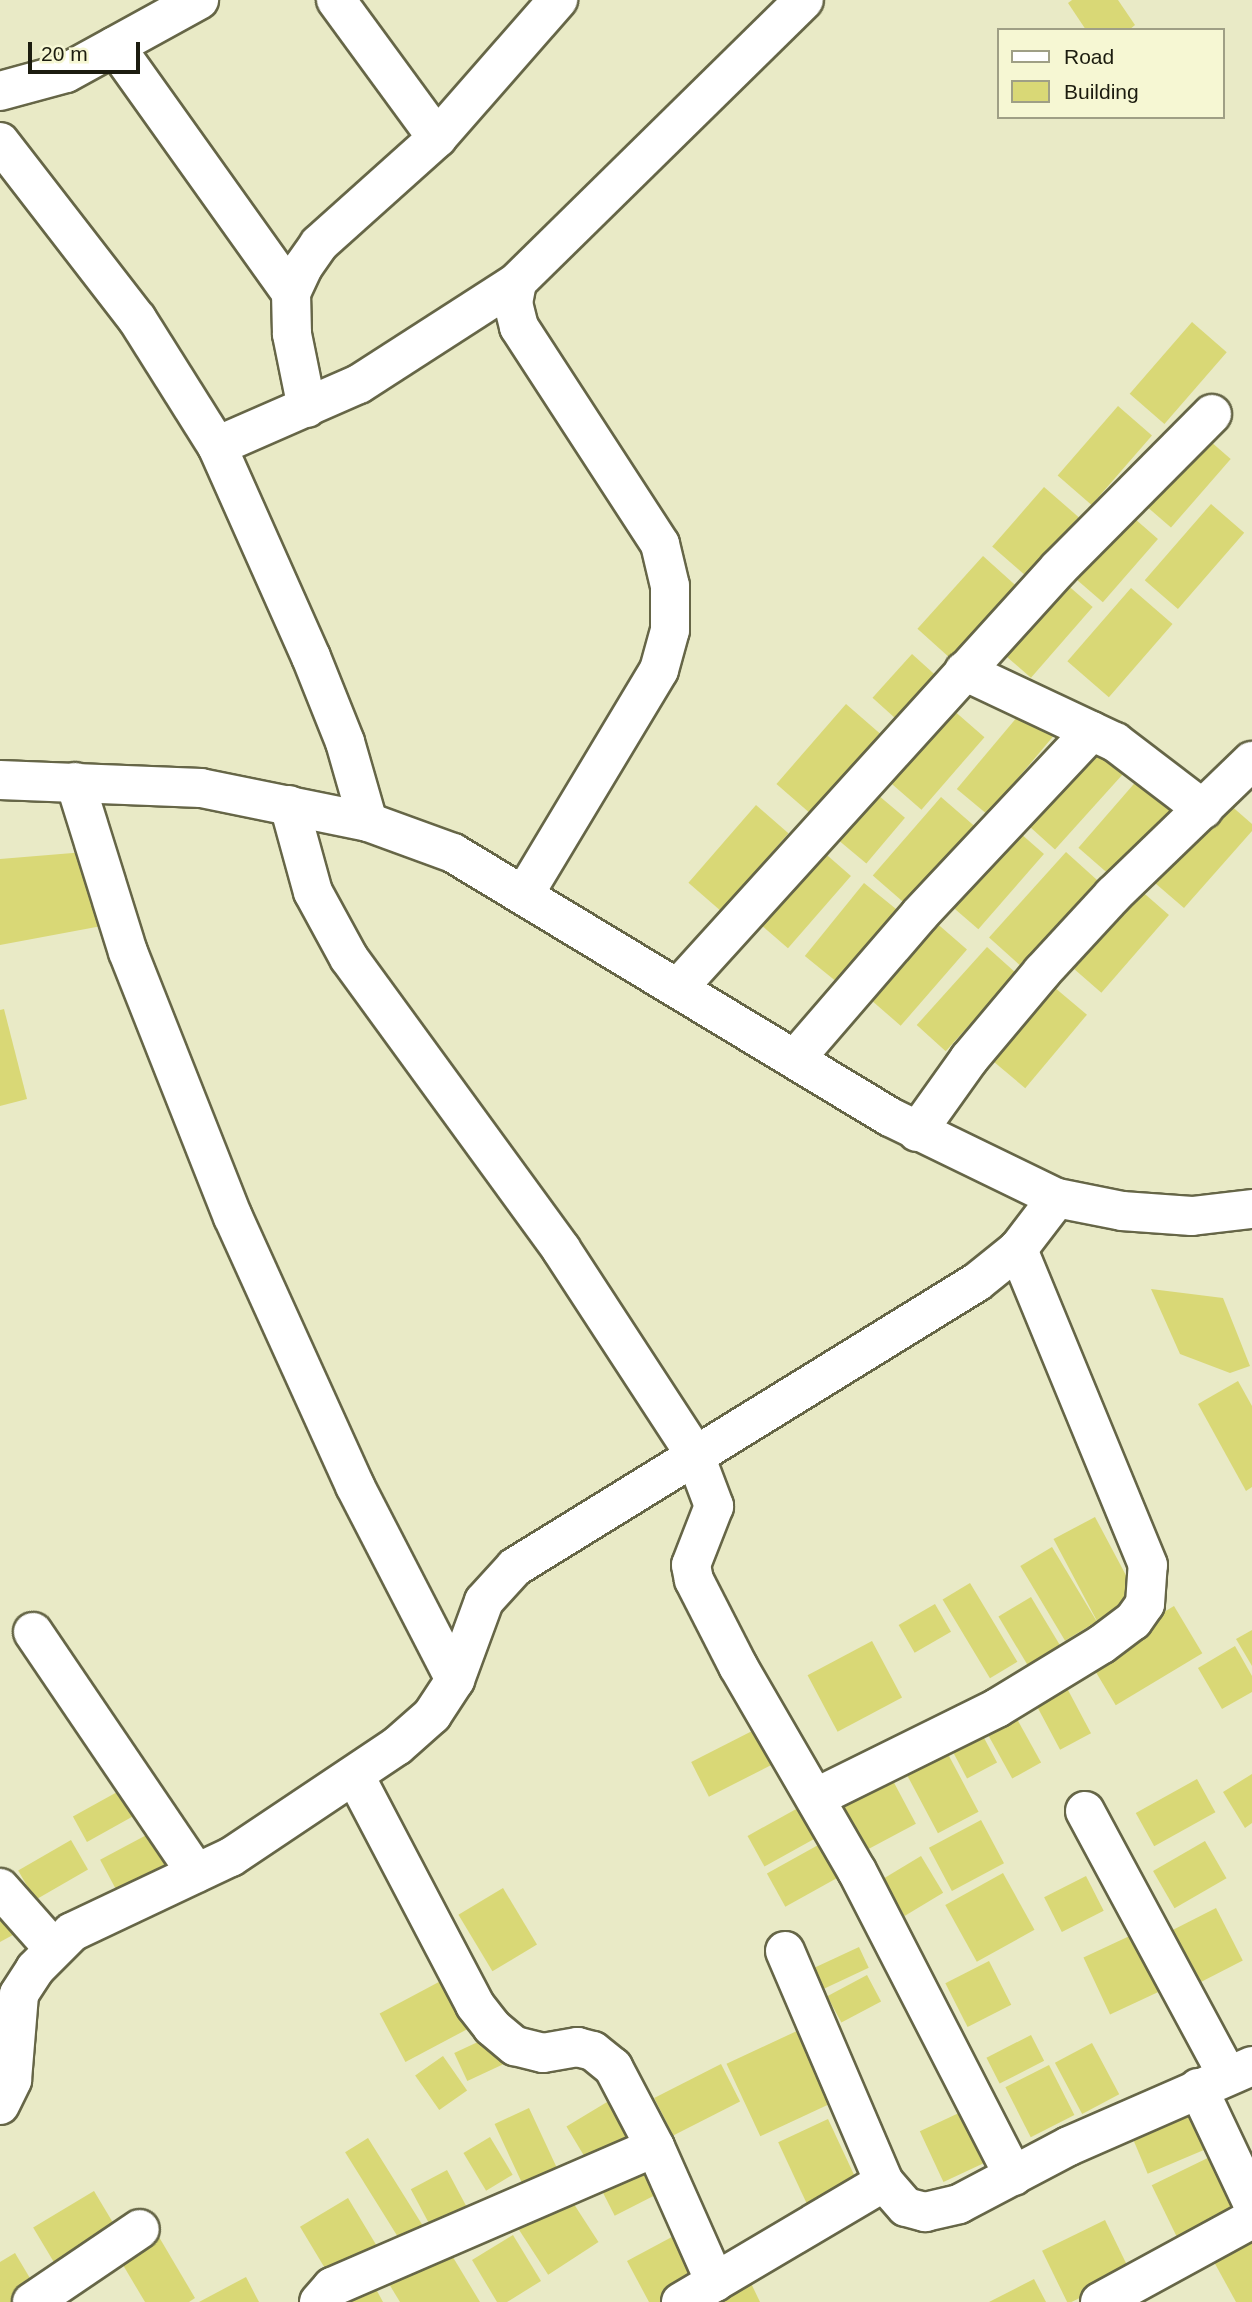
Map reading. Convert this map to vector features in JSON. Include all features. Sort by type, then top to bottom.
[{"type":"street","points":[[0,91],[66,73],[199,0]]},
{"type":"street","points":[[336,0],[437,138]]},
{"type":"street","points":[[307,408],[292,334],[291,293],[319,244],[437,138],[558,0]]},
{"type":"street","points":[[217,446],[359,384],[517,282],[804,0]]},
{"type":"street","points":[[115,46],[291,293]]},
{"type":"street","points":[[0,142],[137,319],[217,446],[311,657],[345,742],[368,822]]},
{"type":"street","points":[[517,282],[513,303],[519,327],[660,544],[670,597],[670,630],[659,670],[525,893]]},
{"type":"street","points":[[678,988],[964,671],[1132,491],[1212,414]]},
{"type":"street","points":[[964,671],[1115,742],[1203,809]]},
{"type":"street","points":[[795,1059],[920,914],[1092,731]]},
{"type":"street","points":[[917,1132],[1042,972],[1113,895],[1252,761]]},
{"type":"street","points":[[0,780],[201,788],[368,822],[453,853],[525,893],[917,1132],[1057,1198],[1122,1211],[1192,1216],[1252,1209]]},
{"type":"street","points":[[75,782],[128,952],[233,1217],[355,1486],[455,1680]]},
{"type":"street","points":[[289,804],[313,892],[349,958],[561,1249],[694,1453],[714,1506],[691,1565],[695,1580],[738,1666],[817,1797],[1014,2176]]},
{"type":"street","points":[[0,2105],[12,2080],[19,1994],[53,1948],[72,1932],[252,1844],[355,1776],[432,1715],[455,1680],[484,1601],[515,1567],[694,1453],[936,1308],[1017,1249],[1057,1198]]},
{"type":"street","points":[[817,1797],[997,1708],[1102,1644],[1132,1621],[1145,1604],[1148,1565],[1017,1249]]},
{"type":"street","points":[[33,1632],[196,1873]]},
{"type":"street","points":[[355,1776],[475,2005],[492,2027],[515,2046],[542,2053],[577,2048],[593,2051],[613,2067],[655,2147],[715,2282]]},
{"type":"street","points":[[1085,1811],[1226,2076],[1252,2202]]},
{"type":"street","points":[[0,1888],[53,1948]]},
{"type":"street","points":[[785,1951],[884,2182],[906,2207],[925,2212],[959,2204],[1069,2146],[1226,2076]]},
{"type":"street","points":[[319,2302],[332,2287],[655,2147]]},
{"type":"street","points":[[681,2302],[884,2182]]},
{"type":"street","points":[[1100,2302],[1252,2219]]},
{"type":"street","points":[[32,2302],[140,2229]]},
{"type":"building","points":[[1072,0],[1118,0],[1135,25],[1131,28],[1085,28],[1068,3]]},
{"type":"building","points":[[1192,322],[1227,352],[1164,424],[1130,394]]},
{"type":"building","points":[[1118,406],[1152,436],[1092,505],[1058,475]]},
{"type":"building","points":[[1202,434],[1231,459],[1171,528],[1142,503]]},
{"type":"building","points":[[1044,487],[1079,517],[1027,577],[992,547]]},
{"type":"building","points":[[1211,504],[1244,533],[1178,609],[1145,580]]},
{"type":"building","points":[[1127,512],[1158,539],[1103,602],[1072,575]]},
{"type":"building","points":[[983,556],[1017,587],[952,660],[917,629]]},
{"type":"building","points":[[1064,582],[1093,607],[1031,678],[1002,653]]},
{"type":"building","points":[[1131,588],[1173,624],[1109,697],[1067,661]]},
{"type":"building","points":[[912,654],[947,685],[907,729],[873,698]]},
{"type":"building","points":[[846,704],[882,735],[813,815],[776,784]]},
{"type":"building","points":[[952,709],[984,737],[921,810],[889,781]]},
{"type":"building","points":[[1023,710],[1054,736],[987,815],[957,789]]},
{"type":"building","points":[[1097,746],[1125,771],[1055,849],[1027,824]]},
{"type":"building","points":[[1146,770],[1181,800],[1113,878],[1078,848]]},
{"type":"building","points":[[872,790],[905,818],[866,864],[833,836]]},
{"type":"building","points":[[1220,796],[1252,824],[1252,831],[1184,908],[1148,877]]},
{"type":"building","points":[[941,797],[975,827],[907,905],[873,875]]},
{"type":"building","points":[[756,805],[788,833],[721,911],[688,883]]},
{"type":"building","points":[[1013,827],[1044,854],[978,929],[947,902]]},
{"type":"building","points":[[820,849],[851,876],[788,948],[757,921]]},
{"type":"building","points":[[85,852],[107,925],[0,945],[0,859]]},
{"type":"building","points":[[1066,852],[1101,883],[1024,969],[989,937]]},
{"type":"building","points":[[864,883],[898,911],[839,984],[805,956]]},
{"type":"building","points":[[1138,888],[1169,915],[1101,993],[1070,966]]},
{"type":"building","points":[[933,920],[967,950],[901,1026],[867,996]]},
{"type":"building","points":[[987,947],[1016,973],[946,1051],[917,1025]]},
{"type":"building","points":[[1054,987],[1087,1015],[1025,1088],[992,1061]]},
{"type":"building","points":[[4,1009],[27,1099],[0,1106],[0,1010]]},
{"type":"building","points":[[1151,1289],[1223,1298],[1250,1366],[1230,1373],[1180,1354]]},
{"type":"building","points":[[1238,1381],[1252,1406],[1252,1487],[1246,1491],[1198,1404]]},
{"type":"building","points":[[1095,1517],[1140,1601],[1098,1623],[1054,1539]]},
{"type":"building","points":[[1052,1547],[1097,1622],[1065,1641],[1020,1566]]},
{"type":"building","points":[[970,1583],[1017,1662],[990,1678],[943,1599]]},
{"type":"building","points":[[1031,1597],[1063,1651],[1031,1671],[998,1617]]},
{"type":"building","points":[[935,1604],[951,1632],[915,1653],[899,1625]]},
{"type":"building","points":[[1174,1606],[1202,1653],[1116,1705],[1087,1658]]},
{"type":"building","points":[[1252,1630],[1252,1666],[1236,1639]]},
{"type":"building","points":[[872,1641],[902,1698],[838,1732],[808,1675]]},
{"type":"building","points":[[1235,1646],[1252,1676],[1252,1692],[1222,1709],[1198,1668]]},
{"type":"building","points":[[1060,1675],[1091,1733],[1060,1750],[1029,1691]]},
{"type":"building","points":[[1012,1710],[1041,1762],[1012,1778],[983,1726]]},
{"type":"building","points":[[975,1721],[997,1762],[967,1778],[945,1737]]},
{"type":"building","points":[[758,1728],[776,1763],[709,1797],[691,1762]]},
{"type":"building","points":[[941,1741],[979,1812],[938,1833],[900,1763]]},
{"type":"building","points":[[1252,1774],[1252,1823],[1245,1828],[1223,1792]]},
{"type":"building","points":[[891,1777],[916,1824],[863,1852],[838,1805]]},
{"type":"building","points":[[1197,1779],[1215,1812],[1154,1846],[1136,1813]]},
{"type":"building","points":[[128,1786],[142,1811],[87,1842],[73,1817]]},
{"type":"building","points":[[807,1803],[824,1834],[764,1867],[748,1836]]},
{"type":"building","points":[[981,1820],[1004,1863],[952,1891],[929,1848]]},
{"type":"building","points":[[154,1831],[174,1869],[120,1898],[100,1860]]},
{"type":"building","points":[[829,1839],[847,1872],[785,1907],[767,1873]]},
{"type":"building","points":[[71,1840],[88,1869],[35,1900],[18,1870]]},
{"type":"building","points":[[1205,1841],[1226,1878],[1175,1908],[1153,1871]]},
{"type":"building","points":[[921,1856],[943,1893],[905,1916],[882,1879]]},
{"type":"building","points":[[1003,1873],[1035,1930],[977,1962],[945,1905]]},
{"type":"building","points":[[1086,1876],[1104,1911],[1062,1932],[1044,1897]]},
{"type":"building","points":[[503,1888],[537,1945],[492,1971],[458,1915]]},
{"type":"building","points":[[0,1892],[22,1930],[0,1942]]},
{"type":"building","points":[[1216,1908],[1243,1961],[1196,1985],[1169,1932]]},
{"type":"building","points":[[1136,1933],[1163,1990],[1110,2015],[1083,1958]]},
{"type":"building","points":[[859,1947],[869,1968],[817,1992],[807,1971]]},
{"type":"building","points":[[989,1961],[1011,2005],[968,2027],[945,1983]]},
{"type":"building","points":[[452,1975],[478,2024],[405,2062],[380,2013]]},
{"type":"building","points":[[867,1975],[881,2001],[841,2023],[827,1996]]},
{"type":"building","points":[[799,2030],[833,2103],[760,2136],[726,2064]]},
{"type":"building","points":[[495,2034],[508,2062],[467,2081],[454,2053]]},
{"type":"building","points":[[1031,2035],[1044,2061],[1000,2084],[986,2058]]},
{"type":"building","points":[[1092,2043],[1119,2094],[1082,2114],[1055,2063]]},
{"type":"building","points":[[443,2056],[467,2090],[439,2110],[415,2076]]},
{"type":"building","points":[[721,2064],[740,2101],[673,2135],[654,2098]]},
{"type":"building","points":[[1049,2065],[1074,2115],[1031,2137],[1005,2087]]},
{"type":"building","points":[[617,2096],[641,2136],[591,2167],[566,2126]]},
{"type":"building","points":[[976,2105],[1000,2156],[943,2182],[920,2131]]},
{"type":"building","points":[[529,2108],[560,2174],[525,2190],[495,2124]]},
{"type":"building","points":[[1189,2115],[1204,2150],[1148,2174],[1133,2139]]},
{"type":"building","points":[[828,2119],[863,2193],[813,2217],[778,2142]]},
{"type":"building","points":[[490,2137],[513,2175],[486,2191],[463,2153]]},
{"type":"building","points":[[368,2138],[428,2234],[405,2248],[345,2152]]},
{"type":"building","points":[[1220,2152],[1249,2212],[1181,2246],[1152,2185]]},
{"type":"building","points":[[646,2156],[664,2191],[615,2216],[597,2181]]},
{"type":"building","points":[[447,2170],[467,2207],[431,2226],[411,2189]]},
{"type":"building","points":[[94,2191],[122,2238],[61,2275],[33,2228]]},
{"type":"building","points":[[568,2195],[598,2242],[548,2275],[518,2228]]},
{"type":"building","points":[[348,2198],[377,2246],[329,2275],[300,2227]]},
{"type":"building","points":[[1105,2220],[1131,2273],[1067,2302],[1042,2251]]},
{"type":"building","points":[[1252,2226],[1252,2302],[1236,2302],[1208,2251]]},
{"type":"building","points":[[683,2231],[707,2276],[660,2302],[649,2302],[627,2261]]},
{"type":"building","points":[[513,2235],[541,2281],[507,2302],[497,2302],[472,2260]]},
{"type":"building","points":[[159,2237],[195,2298],[189,2302],[145,2302],[120,2260]]},
{"type":"building","points":[[445,2244],[480,2302],[400,2302],[386,2279]]},
{"type":"building","points":[[15,2253],[37,2290],[17,2302],[0,2302],[0,2262]]},
{"type":"building","points":[[747,2275],[760,2302],[716,2302]]},
{"type":"building","points":[[246,2277],[259,2302],[199,2302]]},
{"type":"building","points":[[370,2278],[383,2302],[339,2302]]},
{"type":"building","points":[[1034,2279],[1046,2302],[989,2302]]}]
